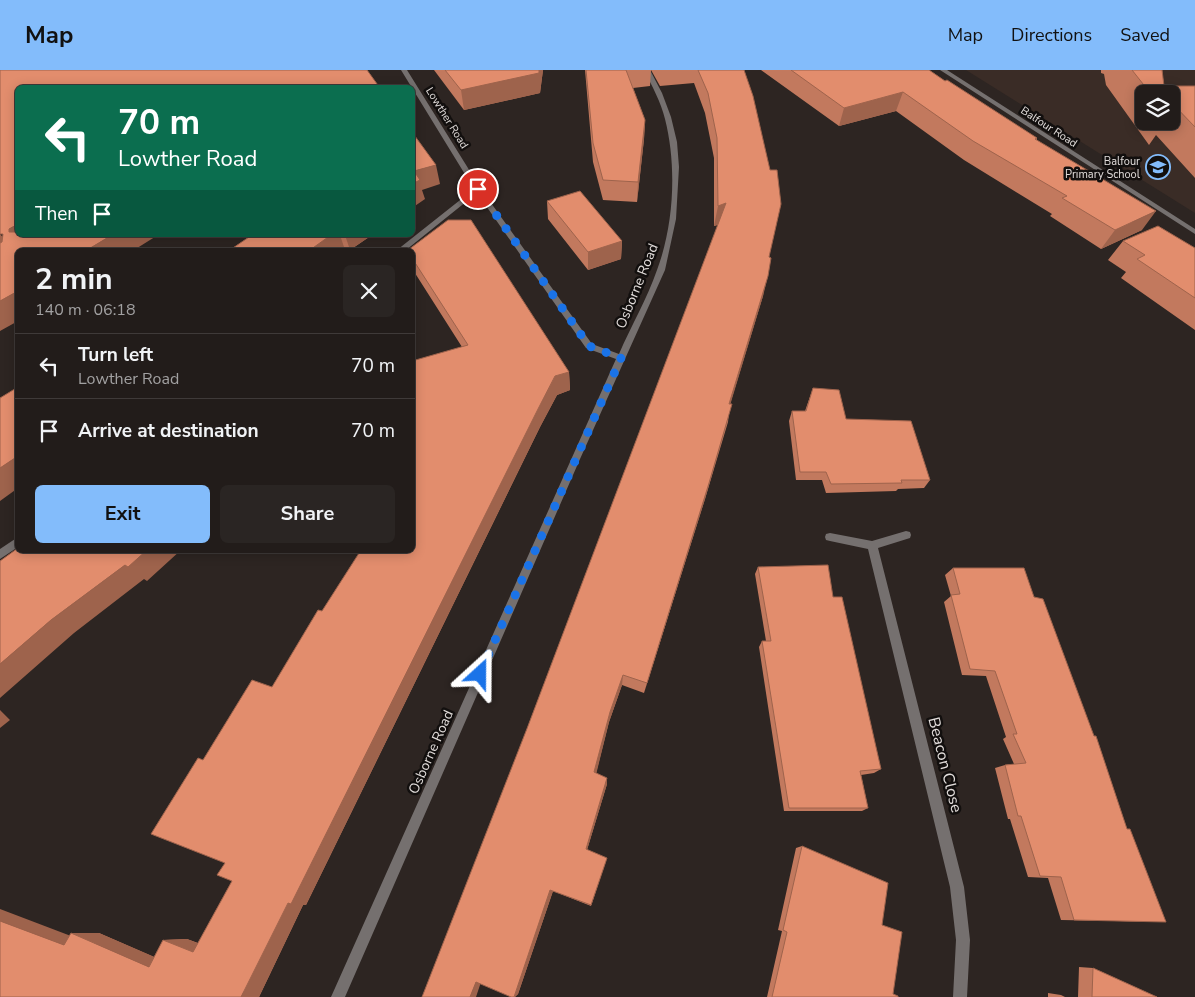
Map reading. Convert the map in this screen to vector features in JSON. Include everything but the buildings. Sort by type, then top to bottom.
[{"type":"street","name":"Lowther Road","points":[[404,70],[413,85]]},
{"type":"street","name":"Osborne Road","points":[[338,997],[661,270],[668,244],[676,164],[673,132],[660,92],[647,70]]},
{"type":"street","name":"Balfour Road","points":[[943,70],[1195,232]]},
{"type":"street","name":"Lowther Road","points":[[415,88],[478,189],[589,346],[621,358]]},
{"type":"street","points":[[404,248],[478,189]]},
{"type":"street","points":[[830,537],[872,545],[906,535]]},
{"type":"street","points":[[0,555],[15,543]]},
{"type":"street","name":"Beacon Close","points":[[872,545],[957,887],[963,940],[960,997]]},
{"type":"shaded area","name":"Balfour Primary School","points":[[966,70],[1195,70],[1195,213]]},
{"type":"place","name":"Balfour Primary School","points":[[1158,167]]},
{"type":"route","points":[[478,189],[589,346],[621,358],[480,674]]}]
